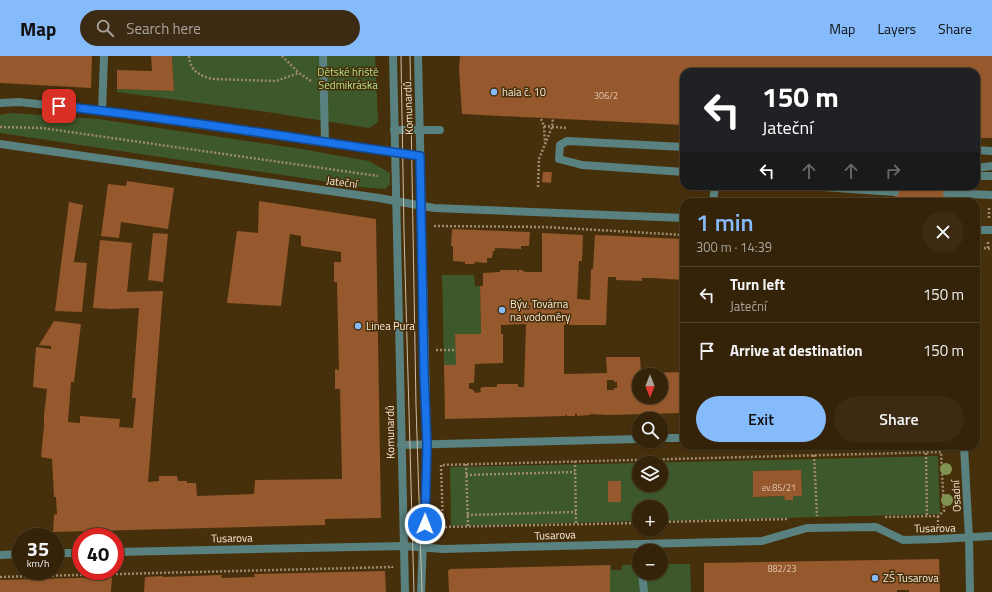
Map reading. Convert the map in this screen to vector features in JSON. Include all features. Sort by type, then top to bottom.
[{"type":"street","points":[[102,110],[104,56]]},
{"type":"street","points":[[323,56],[325,142]]},
{"type":"street","name":"Komunardů","points":[[393,56],[405,592]]},
{"type":"street","name":"Komunardů","points":[[418,56],[424,374],[427,444],[421,592]]},
{"type":"street","points":[[0,103],[19,102],[102,110],[420,156]]},
{"type":"street","points":[[394,130],[440,130]]},
{"type":"street","points":[[680,147],[567,141],[560,145],[559,159],[582,165],[680,172]]},
{"type":"street","name":"Jateční","points":[[0,144],[396,201],[434,208],[680,218]]},
{"type":"street","points":[[980,150],[992,151]]},
{"type":"street","points":[[980,168],[992,166]]},
{"type":"street","points":[[980,176],[992,176]]},
{"type":"street","points":[[866,190],[895,192]]},
{"type":"street","points":[[947,193],[992,195]]},
{"type":"street","points":[[980,230],[992,230]]},
{"type":"street","points":[[668,438],[680,438]]},
{"type":"street","points":[[401,445],[632,439]]},
{"type":"street","name":"Osadní","points":[[964,450],[970,592]]},
{"type":"street","name":"Tusarova","points":[[668,546],[762,541],[807,528],[876,527],[904,540],[992,536]]},
{"type":"street","name":"Tusarova","points":[[124,552],[404,546],[451,549],[632,547]]},
{"type":"street","points":[[0,554],[12,554]]},
{"type":"street","points":[[643,580],[644,592]]},
{"type":"path","points":[[189,56],[189,62],[195,72],[204,77],[213,79],[276,81],[300,73]]},
{"type":"path","points":[[282,56],[300,73],[324,91]]},
{"type":"path","points":[[541,119],[544,126],[545,146]]},
{"type":"path","points":[[538,187],[540,159],[552,127],[553,120]]},
{"type":"path","points":[[0,127],[42,128],[378,176]]},
{"type":"path","points":[[433,231],[434,225],[545,228],[680,235]]},
{"type":"path","points":[[984,248],[992,249]]},
{"type":"path","points":[[444,350],[456,350]]},
{"type":"path","points":[[632,523],[443,528],[441,465],[941,452],[944,511],[938,516],[880,517]]},
{"type":"path","points":[[926,453],[927,516]]},
{"type":"path","points":[[814,456],[817,518]]},
{"type":"path","points":[[575,461],[576,524]]},
{"type":"path","points":[[466,464],[468,527]]},
{"type":"path","points":[[466,475],[575,472]]},
{"type":"path","points":[[467,515],[576,512]]},
{"type":"path","points":[[668,522],[793,519]]},
{"type":"path","points":[[0,577],[392,567],[392,573]]},
{"type":"green space","name":"Dětské hřiště Sedmikráska","points":[[172,56],[375,56],[378,122],[369,128],[267,112],[117,92],[117,89],[174,91]]},
{"type":"green space","points":[[12,113],[98,119],[302,149],[369,161],[390,173],[390,184],[385,189],[369,188],[0,133],[0,115]]},
{"type":"green space","points":[[442,275],[474,275],[475,286],[480,286],[481,334],[456,365],[444,365]]},
{"type":"green space","points":[[938,456],[940,514],[668,521],[668,500],[632,500],[632,521],[451,526],[450,467],[632,463],[632,492],[668,492],[668,462]],"holes":[[[801,470],[802,496],[793,496],[793,500],[785,500],[784,496],[753,497],[753,471]],[[608,481],[621,481],[621,501],[608,502]]]},
{"type":"green space","points":[[668,564],[690,564],[691,592],[610,592],[610,565],[611,570],[622,570],[622,565],[632,565],[632,580],[668,580]]},
{"type":"building","points":[[0,56],[92,56],[91,88],[0,83]]},
{"type":"building","points":[[151,56],[172,56],[174,91],[117,89],[117,70],[152,71]]},
{"type":"building","points":[[460,56],[992,56],[992,138],[980,138],[980,68],[680,68],[680,125],[462,114],[459,69]]},
{"type":"building","points":[[543,172],[552,172],[551,183],[542,182]]},
{"type":"building","points":[[127,181],[174,188],[168,229],[121,222],[119,238],[101,236],[108,184],[126,186]]},
{"type":"building","points":[[895,190],[947,190],[947,198],[895,198]]},
{"type":"building","points":[[259,201],[376,219],[381,518],[325,519],[325,525],[124,530],[124,528],[72,528],[72,532],[64,532],[64,528],[53,528],[54,515],[57,514],[56,497],[54,497],[52,459],[41,457],[47,389],[33,387],[36,347],[51,349],[51,346],[39,345],[54,321],[81,324],[74,382],[71,382],[68,422],[80,423],[80,416],[120,419],[119,427],[133,428],[136,398],[132,398],[139,308],[93,308],[100,240],[132,243],[127,292],[163,291],[148,482],[159,481],[159,476],[177,476],[178,481],[196,483],[197,496],[254,494],[255,480],[342,479],[340,389],[335,389],[335,369],[339,370],[337,282],[334,282],[334,262],[341,262],[341,252],[301,246],[301,236],[290,234],[281,306],[227,303],[237,231],[258,233]]},
{"type":"building","points":[[69,202],[83,205],[74,262],[87,263],[82,312],[55,311]]},
{"type":"building","points":[[452,229],[530,232],[529,246],[521,246],[521,249],[495,248],[492,258],[487,258],[487,263],[475,262],[474,264],[465,264],[465,262],[453,261],[453,246],[451,246]]},
{"type":"building","points":[[153,233],[168,234],[163,282],[148,280]]},
{"type":"building","points":[[542,233],[583,235],[582,261],[579,261],[577,299],[590,300],[591,269],[593,269],[595,235],[680,239],[680,280],[642,278],[642,281],[616,280],[616,277],[608,277],[606,325],[564,325],[564,374],[607,373],[606,357],[640,357],[641,368],[632,368],[632,404],[668,404],[668,372],[680,372],[680,413],[632,412],[632,414],[590,414],[577,416],[577,414],[575,414],[575,416],[567,416],[567,414],[565,416],[445,419],[444,365],[456,365],[455,334],[481,334],[480,286],[483,286],[483,273],[500,272],[500,270],[517,270],[517,272],[522,270],[525,272],[542,272]],"holes":[[[526,324],[524,387],[518,387],[518,384],[497,384],[497,387],[482,387],[480,389],[481,392],[476,393],[472,389],[469,389],[469,383],[474,382],[475,364],[503,363],[503,334],[501,334],[501,325]],[[607,380],[614,380],[614,382],[617,382],[617,388],[614,388],[614,390],[607,390]]]},
{"type":"building","points":[[801,470],[802,496],[793,496],[793,500],[785,500],[784,496],[753,497],[753,471]]},
{"type":"building","points":[[608,481],[621,481],[621,502],[608,502]]},
{"type":"building","points":[[939,559],[940,592],[909,592],[909,590],[897,590],[897,592],[704,592],[704,563]]},
{"type":"building","points":[[610,565],[610,592],[449,592],[448,571],[450,569]]},
{"type":"building","points":[[385,571],[386,592],[144,592],[145,577],[222,575],[221,578],[255,577],[254,574]]},
{"type":"building","points":[[64,578],[72,578],[72,580],[112,580],[111,592],[0,592],[0,580],[64,580]]},
{"type":"tram line","points":[[401,56],[404,232],[414,592]]},
{"type":"tram line","points":[[410,56],[416,405],[422,592]]},
{"type":"place","name":"hala č. 10","points":[[494,92]]},
{"type":"place","name":"Býv. Továrna na vodoměry","points":[[502,310]]},
{"type":"place","name":"Linea Pura","points":[[358,326]]},
{"type":"place","name":"ZŠ Tusarova","points":[[875,578]]},
{"type":"route","points":[[59,106],[102,110],[196,123],[420,156],[424,374],[427,444],[425,524]]}]
